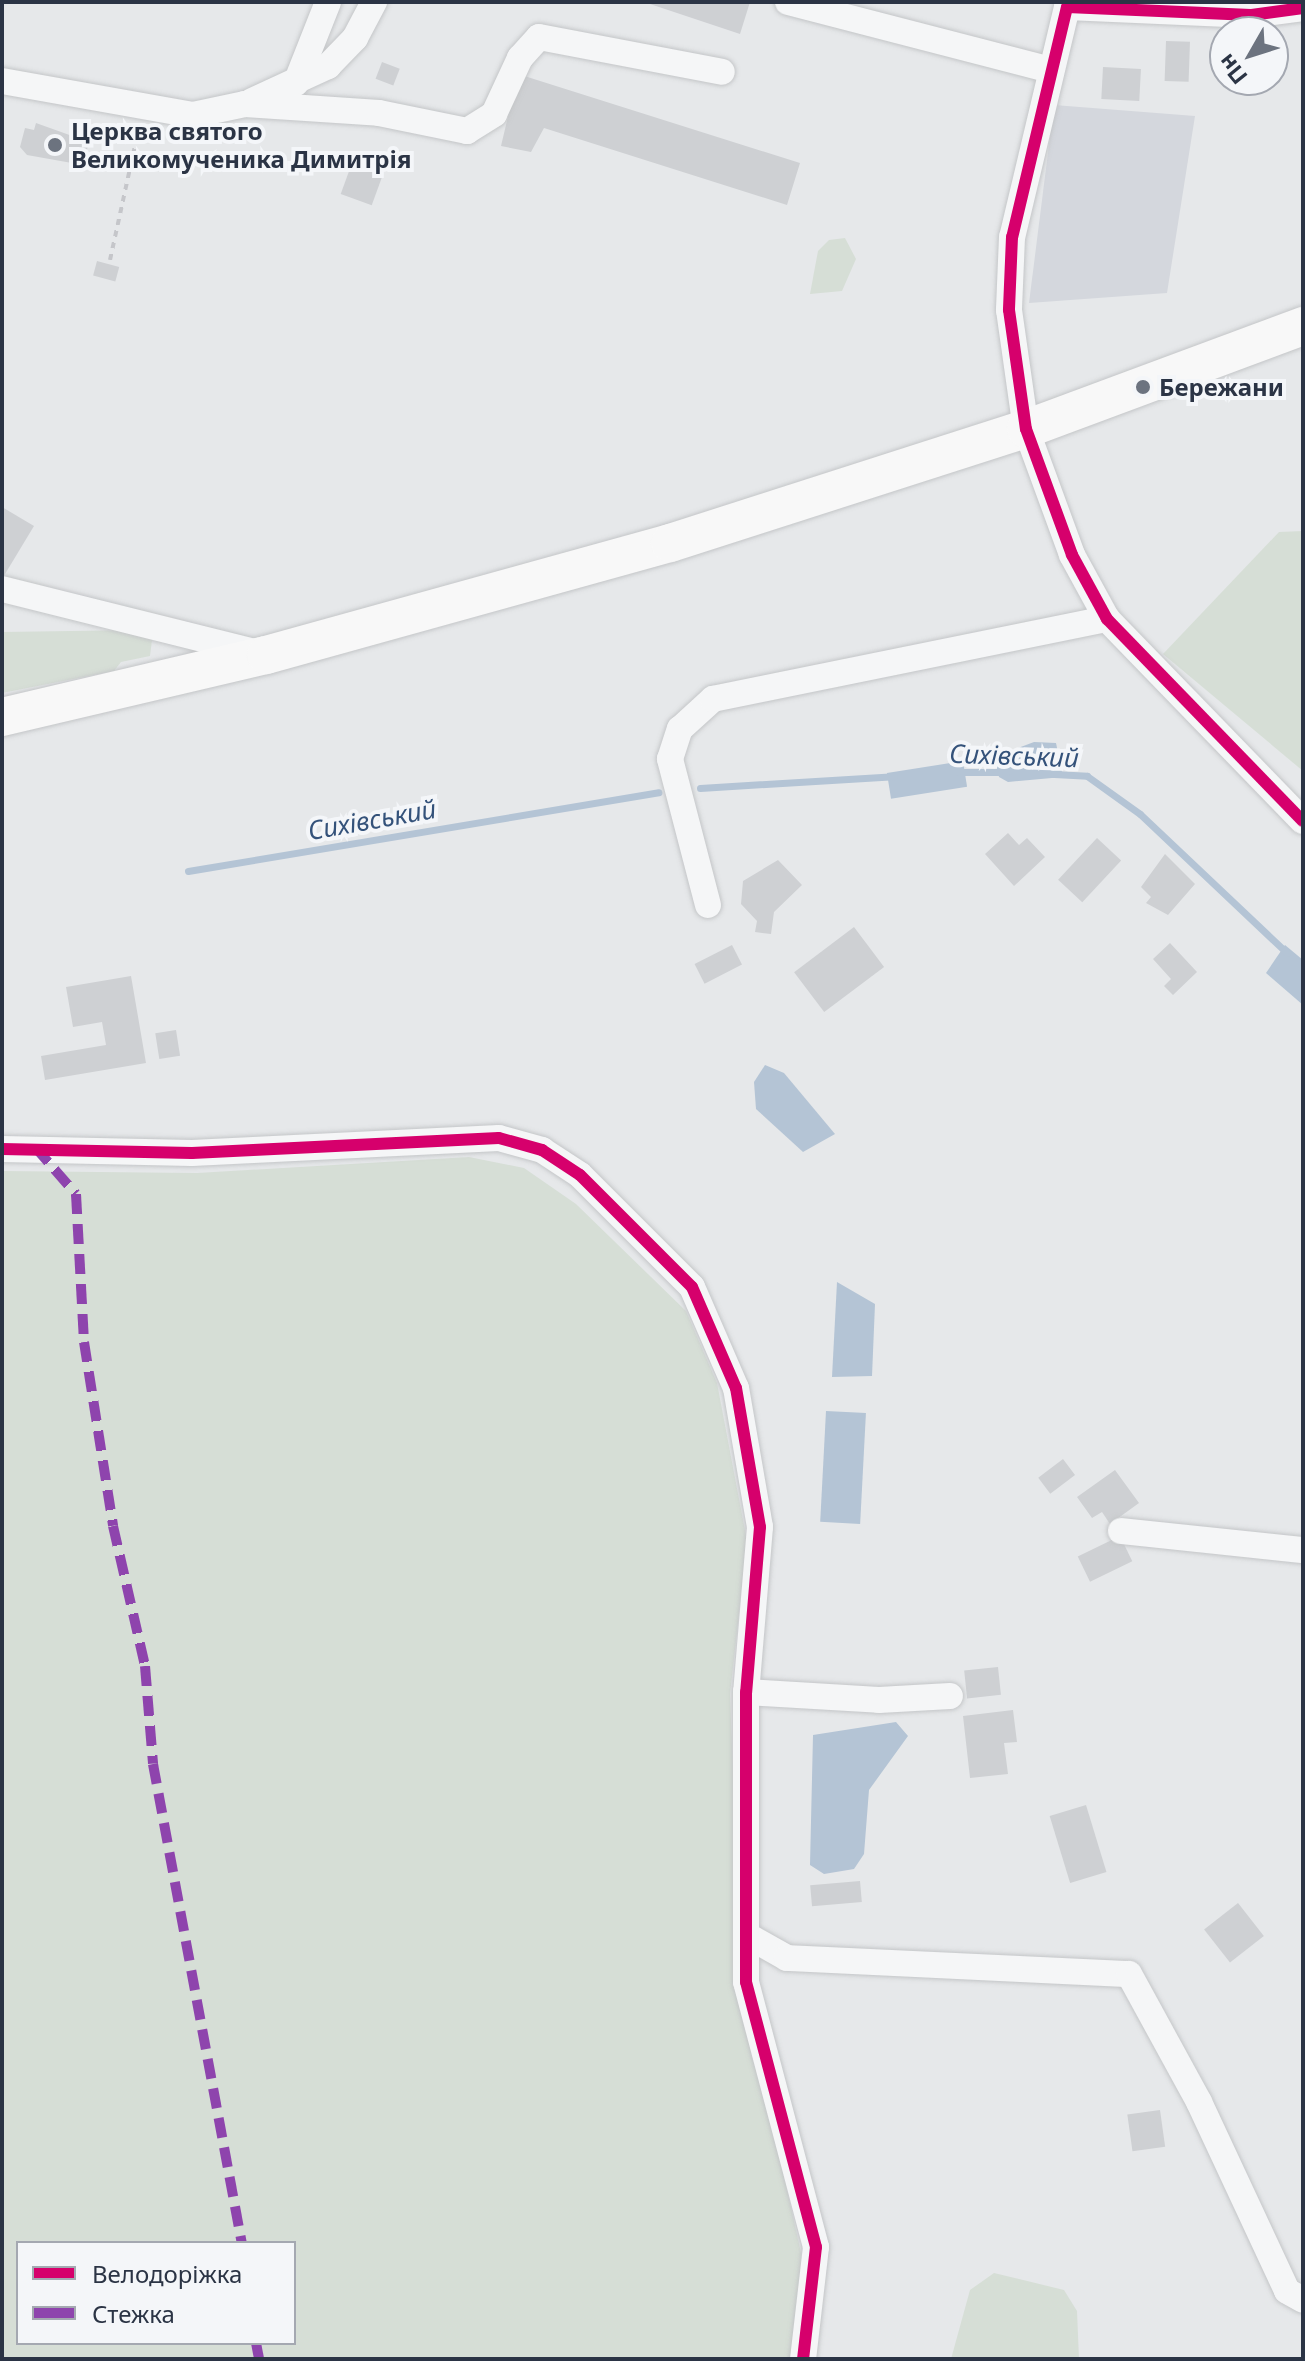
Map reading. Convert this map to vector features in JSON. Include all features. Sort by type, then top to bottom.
[{"type":"highway","points":[[2,717],[266,655],[670,543],[1026,429],[1303,326]]},
{"type":"street","points":[[296,83],[328,2]]},
{"type":"street","points":[[2,81],[142,109],[193,115],[245,104],[328,66],[355,38],[374,2]]},
{"type":"street","points":[[788,2],[1050,70]]},
{"type":"street","points":[[1303,8],[1251,15],[1067,7],[1012,237],[1009,310],[1026,429],[1072,555],[1107,619],[1303,821]]},
{"type":"street","points":[[245,104],[379,113],[467,131],[494,114],[520,58],[539,37],[722,72]]},
{"type":"street","points":[[2,589],[266,655]]},
{"type":"street","points":[[708,905],[670,759],[680,729],[713,699],[1107,619]]},
{"type":"street","points":[[2,1149],[192,1153],[499,1138],[542,1150],[580,1175],[692,1287],[736,1388],[760,1527],[746,1692],[746,1982],[816,2247],[803,2359]]},
{"type":"street","points":[[1121,1531],[1303,1550]]},
{"type":"street","points":[[746,1692],[950,1696]]},
{"type":"street","points":[[748,1936],[787,1958],[1129,1974],[1199,2102],[1287,2291],[1303,2300]]},
{"type":"path","points":[[110,260],[142,109]]},
{"type":"path","points":[[86,154],[131,166]]},
{"type":"shaded area","points":[[1054,105],[1195,116],[1167,293],[1029,303]]},
{"type":"shaded area","points":[[845,238],[856,259],[842,291],[810,294],[818,251],[829,240]]},
{"type":"shaded area","points":[[1303,531],[1303,771],[1163,654],[1279,532]]},
{"type":"shaded area","points":[[140,630],[152,640],[150,656],[121,662],[114,671],[2,693],[2,632]]},
{"type":"shaded area","points":[[469,1157],[524,1168],[576,1204],[686,1311],[717,1383],[747,1541],[730,1694],[741,1982],[801,2253],[796,2359],[2,2359],[2,1171],[197,1173]]},
{"type":"shaded area","points":[[994,2273],[1064,2290],[1077,2311],[1079,2359],[951,2359],[970,2290]]},
{"type":"water","points":[[1034,742],[1056,743],[1063,777],[1008,782],[999,777],[994,757]]},
{"type":"water","points":[[963,761],[967,787],[891,799],[887,773]]},
{"type":"water","points":[[1285,945],[1303,960],[1303,1005],[1266,973]]},
{"type":"water","points":[[765,1065],[784,1073],[835,1134],[803,1152],[756,1109],[754,1082]]},
{"type":"water","points":[[837,1282],[875,1304],[872,1376],[832,1377]]},
{"type":"water","points":[[826,1411],[866,1413],[860,1524],[820,1522]]},
{"type":"water","points":[[896,1722],[908,1736],[869,1790],[864,1854],[854,1869],[824,1874],[810,1865],[813,1735]]},
{"type":"building","points":[[644,2],[750,2],[740,34]]},
{"type":"building","points":[[1166,41],[1190,42],[1189,82],[1165,81]]},
{"type":"building","points":[[382,62],[400,69],[393,86],[376,79]]},
{"type":"building","points":[[1103,67],[1141,69],[1139,101],[1101,99]]},
{"type":"building","points":[[518,74],[800,163],[787,205],[544,128],[531,152],[501,146]]},
{"type":"building","name":"Церква святого Великомученика Димитрія","points":[[36,123],[89,142],[83,165],[27,155],[20,147],[25,128],[34,130]]},
{"type":"building","points":[[352,163],[383,174],[372,205],[341,194]]},
{"type":"building","points":[[97,261],[119,267],[115,281],[93,275]]},
{"type":"building","points":[[2,507],[34,526],[2,579]]},
{"type":"building","points":[[1008,833],[1019,845],[1027,838],[1045,857],[1014,886],[985,854]]},
{"type":"building","points":[[1097,838],[1121,861],[1082,902],[1058,880]]},
{"type":"building","points":[[1165,854],[1195,884],[1168,915],[1146,903],[1151,897],[1141,887]]},
{"type":"building","points":[[778,860],[802,885],[774,912],[771,934],[755,932],[757,921],[741,904],[743,881]]},
{"type":"building","points":[[854,927],[884,967],[824,1012],[794,972]]},
{"type":"building","points":[[1170,943],[1197,972],[1173,995],[1164,986],[1171,979],[1153,959]]},
{"type":"building","points":[[732,945],[742,965],[705,984],[695,964]]},
{"type":"building","points":[[131,976],[146,1063],[45,1080],[41,1056],[106,1045],[102,1022],[73,1027],[66,987]]},
{"type":"building","points":[[176,1030],[180,1056],[159,1059],[155,1033]]},
{"type":"building","points":[[1063,1459],[1075,1475],[1050,1494],[1038,1478]]},
{"type":"building","points":[[1115,1470],[1139,1503],[1110,1524],[1102,1512],[1092,1518],[1077,1497]]},
{"type":"building","points":[[1120,1536],[1132,1561],[1090,1582],[1078,1557]]},
{"type":"building","points":[[998,1667],[1001,1695],[967,1698],[964,1671]]},
{"type":"building","points":[[1013,1710],[1017,1742],[1004,1743],[1008,1774],[970,1778],[963,1716]]},
{"type":"building","points":[[1086,1805],[1106,1872],[1070,1883],[1050,1816]]},
{"type":"building","points":[[860,1881],[862,1902],[812,1906],[810,1885]]},
{"type":"building","points":[[1238,1903],[1264,1936],[1230,1963],[1204,1929]]},
{"type":"building","points":[[1160,2110],[1165,2147],[1132,2151],[1127,2115]]},
{"type":"waterway","name":"Сихівський","points":[[959,772],[1006,772]]},
{"type":"waterway","name":"Сихівський","points":[[1054,774],[1087,776],[1140,814],[1287,953]]},
{"type":"waterway","name":"Сихівський","points":[[700,788],[894,776]]},
{"type":"waterway","name":"Сихівський","points":[[188,871],[658,792]]},
{"type":"marked path","points":[[35,1147],[76,1194],[84,1342],[113,1526],[145,1666],[153,1764],[242,2241]]},
{"type":"marked path","points":[[256,2345],[259,2359]]},
{"type":"cycle path","points":[[1303,8],[1251,15],[1067,7],[1012,237],[1009,310],[1026,429],[1072,555],[1107,619],[1303,821]]},
{"type":"cycle path","points":[[2,1149],[192,1153],[499,1138],[542,1150],[580,1175],[692,1287],[736,1388],[760,1527],[746,1692],[746,1982],[816,2247],[803,2359]]},
{"type":"place","name":"Церква святого Великомученика Димитрія","points":[[55,145]]},
{"type":"place","name":"Бережани","points":[[1143,387]]}]
